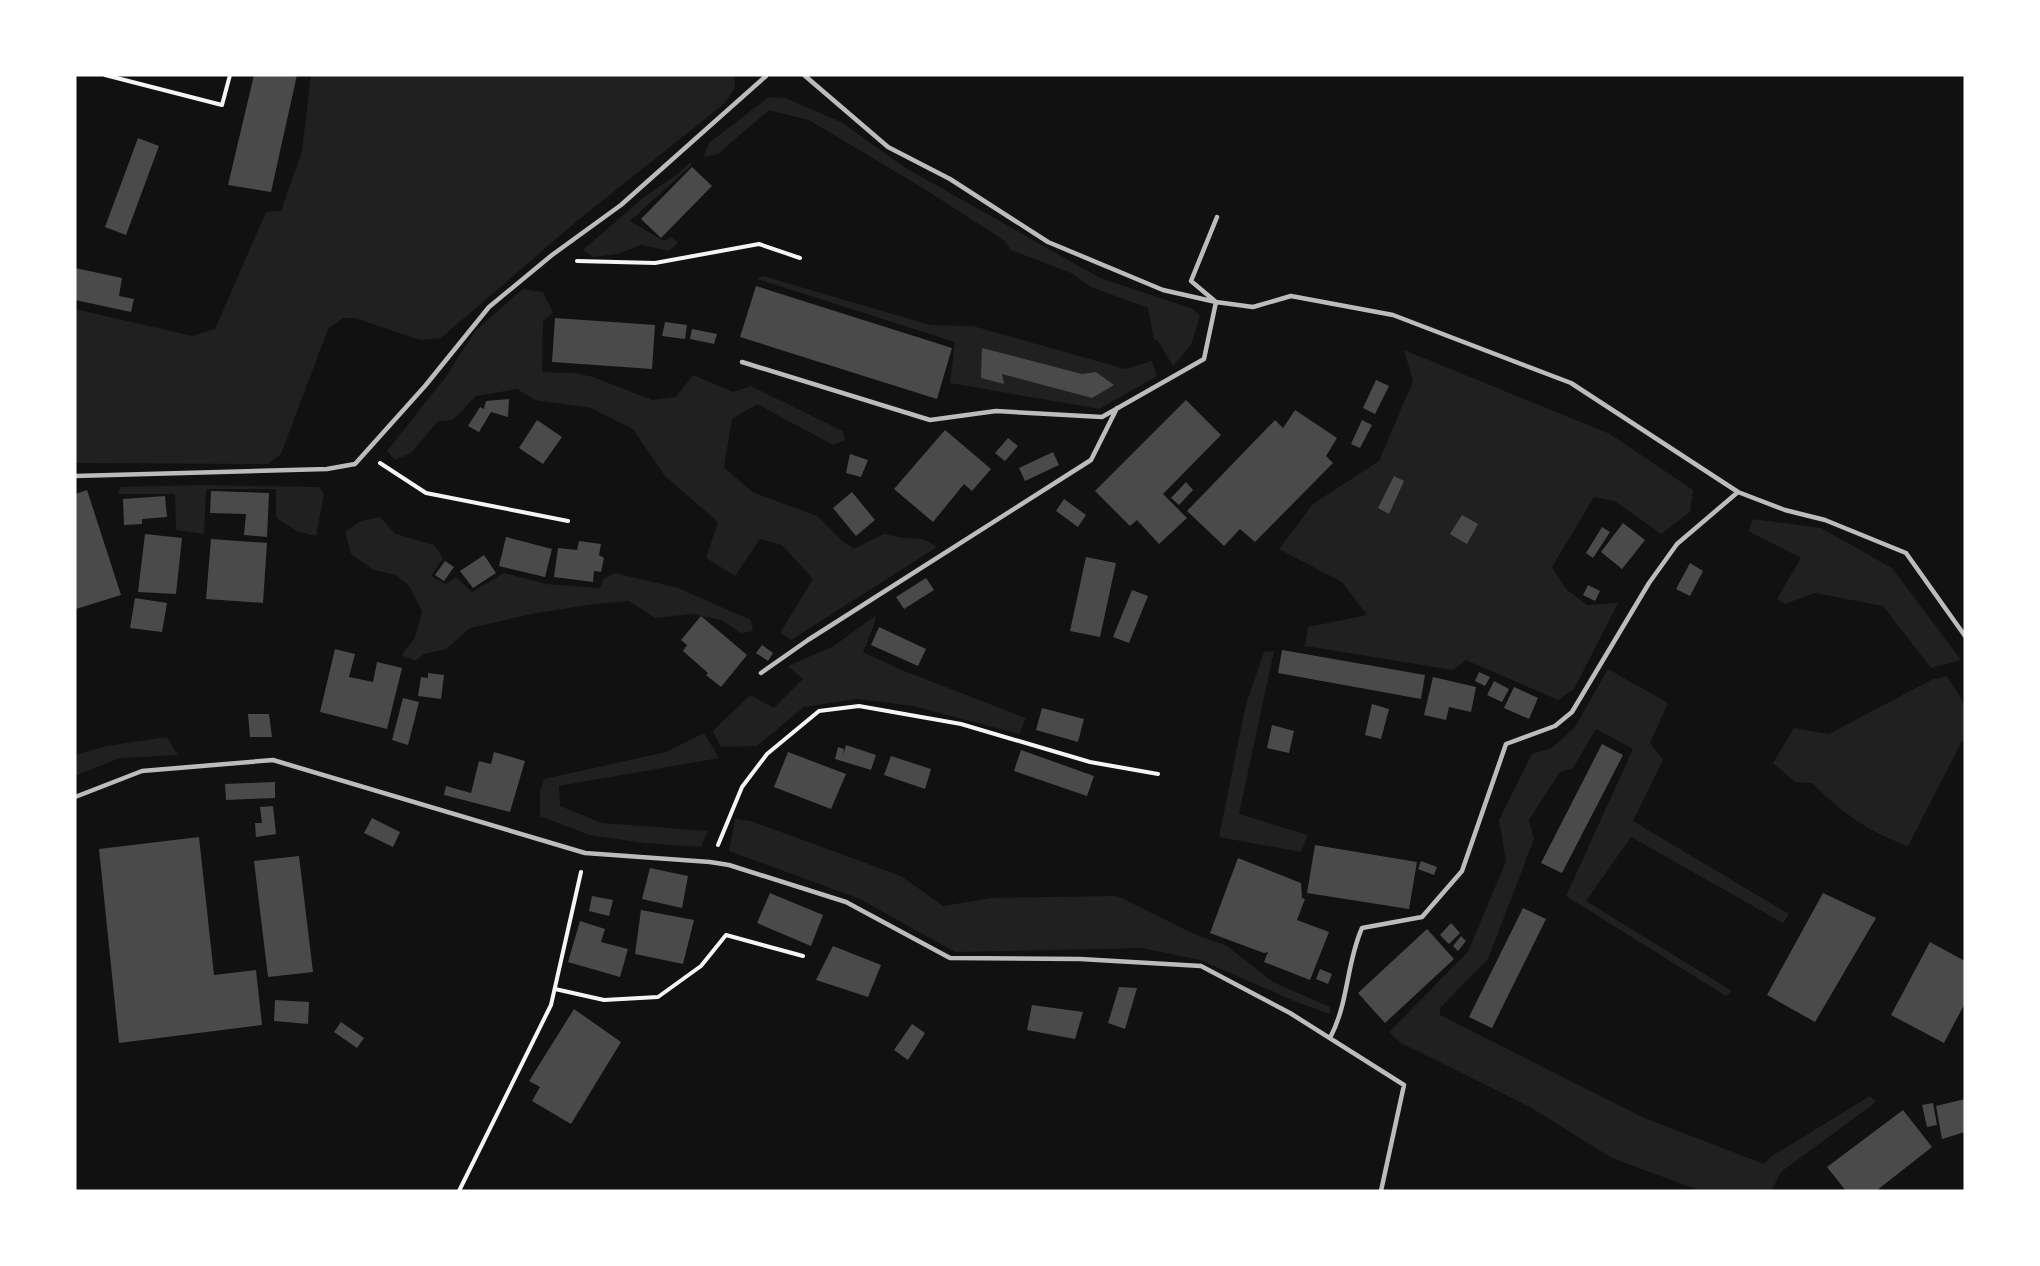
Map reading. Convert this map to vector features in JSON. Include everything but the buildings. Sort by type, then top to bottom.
[{"type":"lane","points":[[75,476],[327,469],[355,464],[425,386],[489,307],[545,261],[621,205],[766,75]]},
{"type":"lane","points":[[804,75],[888,147],[950,179],[1048,242],[1163,290],[1216,302],[1253,307],[1291,296],[1393,315],[1571,383],[1738,492],[1785,510],[1825,520],[1906,553],[1965,636]]},
{"type":"lane","points":[[1216,302],[1191,281],[1217,217]]},
{"type":"lane","points":[[742,362],[930,420],[996,411],[1102,417],[1204,359],[1216,302]]},
{"type":"lane","points":[[761,673],[808,640],[1091,460],[1117,408]]},
{"type":"lane","points":[[1330,1038],[1339,1020],[1356,942],[1362,928],[1422,917],[1462,871],[1506,744],[1555,726],[1572,712],[1648,583],[1677,544],[1738,492]]},
{"type":"lane","points":[[75,797],[142,771],[273,760],[585,853],[729,865],[846,902],[950,958],[1080,959],[1201,966],[1290,1013],[1404,1084],[1381,1191]]},
{"type":"path","points":[[105,75],[222,105],[230,75]]},
{"type":"path","points":[[545,261],[655,263],[759,244],[800,258]]},
{"type":"path","points":[[365,453],[426,493],[568,521]]},
{"type":"path","points":[[710,862],[742,787],[767,754],[819,711],[859,706],[961,724],[1090,762],[1158,774]]},
{"type":"path","points":[[459,1191],[551,1005],[585,853]]},
{"type":"path","points":[[555,989],[604,1000],[658,997],[701,966],[726,936],[803,956]]},
{"type":"shaded area","points":[[311,75],[734,75],[735,88],[725,103],[577,221],[441,338],[420,340],[355,318],[343,318],[328,329],[281,454],[268,464],[75,463],[75,309],[192,336],[215,329],[266,212],[281,211],[302,151]]},
{"type":"shaded area","points":[[769,97],[785,98],[841,122],[904,167],[1100,278],[1193,309],[1200,316],[1191,345],[1173,366],[1158,341],[1154,339],[1148,308],[1091,287],[1071,273],[1011,250],[1005,241],[926,190],[809,120],[769,110],[718,154],[703,157],[710,142]]},
{"type":"shaded area","points":[[690,162],[692,165],[630,221],[664,241],[672,237],[678,243],[669,251],[641,245],[617,254],[593,257],[583,250],[644,197],[679,173]]},
{"type":"shaded area","points":[[763,276],[930,325],[973,326],[1125,369],[1152,361],[1157,376],[1099,409],[950,383],[955,342],[757,279]]},
{"type":"shaded area","points":[[523,289],[543,292],[553,313],[543,321],[542,372],[575,373],[593,377],[652,400],[676,397],[693,375],[733,392],[751,386],[843,431],[845,440],[833,445],[757,404],[732,419],[724,467],[752,492],[817,516],[841,540],[854,549],[884,534],[923,539],[937,547],[791,640],[780,633],[813,579],[782,545],[760,539],[735,576],[706,558],[718,522],[665,476],[633,429],[591,408],[535,400],[517,389],[476,396],[453,420],[438,421],[411,453],[395,460],[387,451],[445,378],[476,330]]},
{"type":"shaded area","points":[[1404,350],[1610,434],[1693,490],[1690,512],[1661,534],[1615,501],[1594,497],[1552,567],[1566,589],[1587,605],[1618,603],[1574,689],[1558,700],[1466,660],[1453,670],[1305,646],[1308,627],[1367,615],[1342,582],[1279,549],[1313,504],[1379,461],[1413,381]]},
{"type":"shaded area","points":[[203,485],[319,487],[324,494],[316,536],[297,531],[276,518],[276,489],[206,489],[204,534],[176,530],[175,494],[118,494],[120,487]]},
{"type":"shaded area","points":[[380,517],[395,534],[434,545],[443,558],[431,576],[446,584],[456,577],[472,592],[504,573],[546,584],[600,588],[604,579],[615,573],[678,588],[751,620],[753,631],[741,633],[721,620],[691,614],[655,618],[629,601],[595,604],[536,613],[470,628],[446,649],[424,654],[415,661],[402,655],[415,637],[422,612],[410,587],[396,575],[374,570],[351,554],[345,532],[361,521]]},
{"type":"shaded area","points":[[1753,519],[1821,528],[1892,568],[1961,660],[1931,668],[1883,606],[1815,593],[1785,604],[1777,599],[1801,558],[1748,531]]},
{"type":"shaded area","points":[[876,615],[863,652],[899,669],[1026,718],[1019,734],[913,706],[857,699],[804,707],[757,746],[721,747],[713,731],[750,695],[774,708],[803,679],[788,666],[834,646]]},
{"type":"shaded area","points":[[1274,651],[1239,814],[1308,835],[1301,852],[1219,837],[1246,704],[1264,652]]},
{"type":"shaded area","points":[[1608,669],[1668,703],[1650,743],[1663,760],[1633,821],[1789,914],[1783,923],[1631,837],[1586,901],[1732,991],[1726,996],[1566,896],[1633,749],[1596,729],[1573,768],[1560,772],[1529,820],[1534,839],[1488,959],[1440,1008],[1440,1015],[1644,1118],[1764,1164],[1772,1156],[1870,1096],[1876,1102],[1781,1172],[1771,1191],[1701,1191],[1612,1158],[1530,1107],[1401,1043],[1389,1032],[1468,952],[1506,861],[1499,820],[1532,754],[1552,748],[1575,727]]},
{"type":"shaded area","points":[[1947,676],[1965,705],[1965,741],[1962,741],[1908,846],[1867,827],[1834,804],[1812,783],[1795,782],[1773,763],[1794,728],[1829,734],[1931,680]]},
{"type":"shaded area","points":[[704,733],[719,758],[559,786],[560,806],[602,823],[708,831],[701,847],[645,843],[589,835],[540,816],[540,792],[544,779],[666,752]]},
{"type":"shaded area","points":[[167,737],[178,755],[120,758],[75,776],[75,755],[107,746]]},
{"type":"shaded area","points":[[735,819],[751,821],[901,876],[943,906],[992,898],[1117,896],[1194,934],[1227,946],[1273,982],[1330,1007],[1330,1014],[1200,960],[1142,948],[955,952],[860,899],[729,851]]}]
